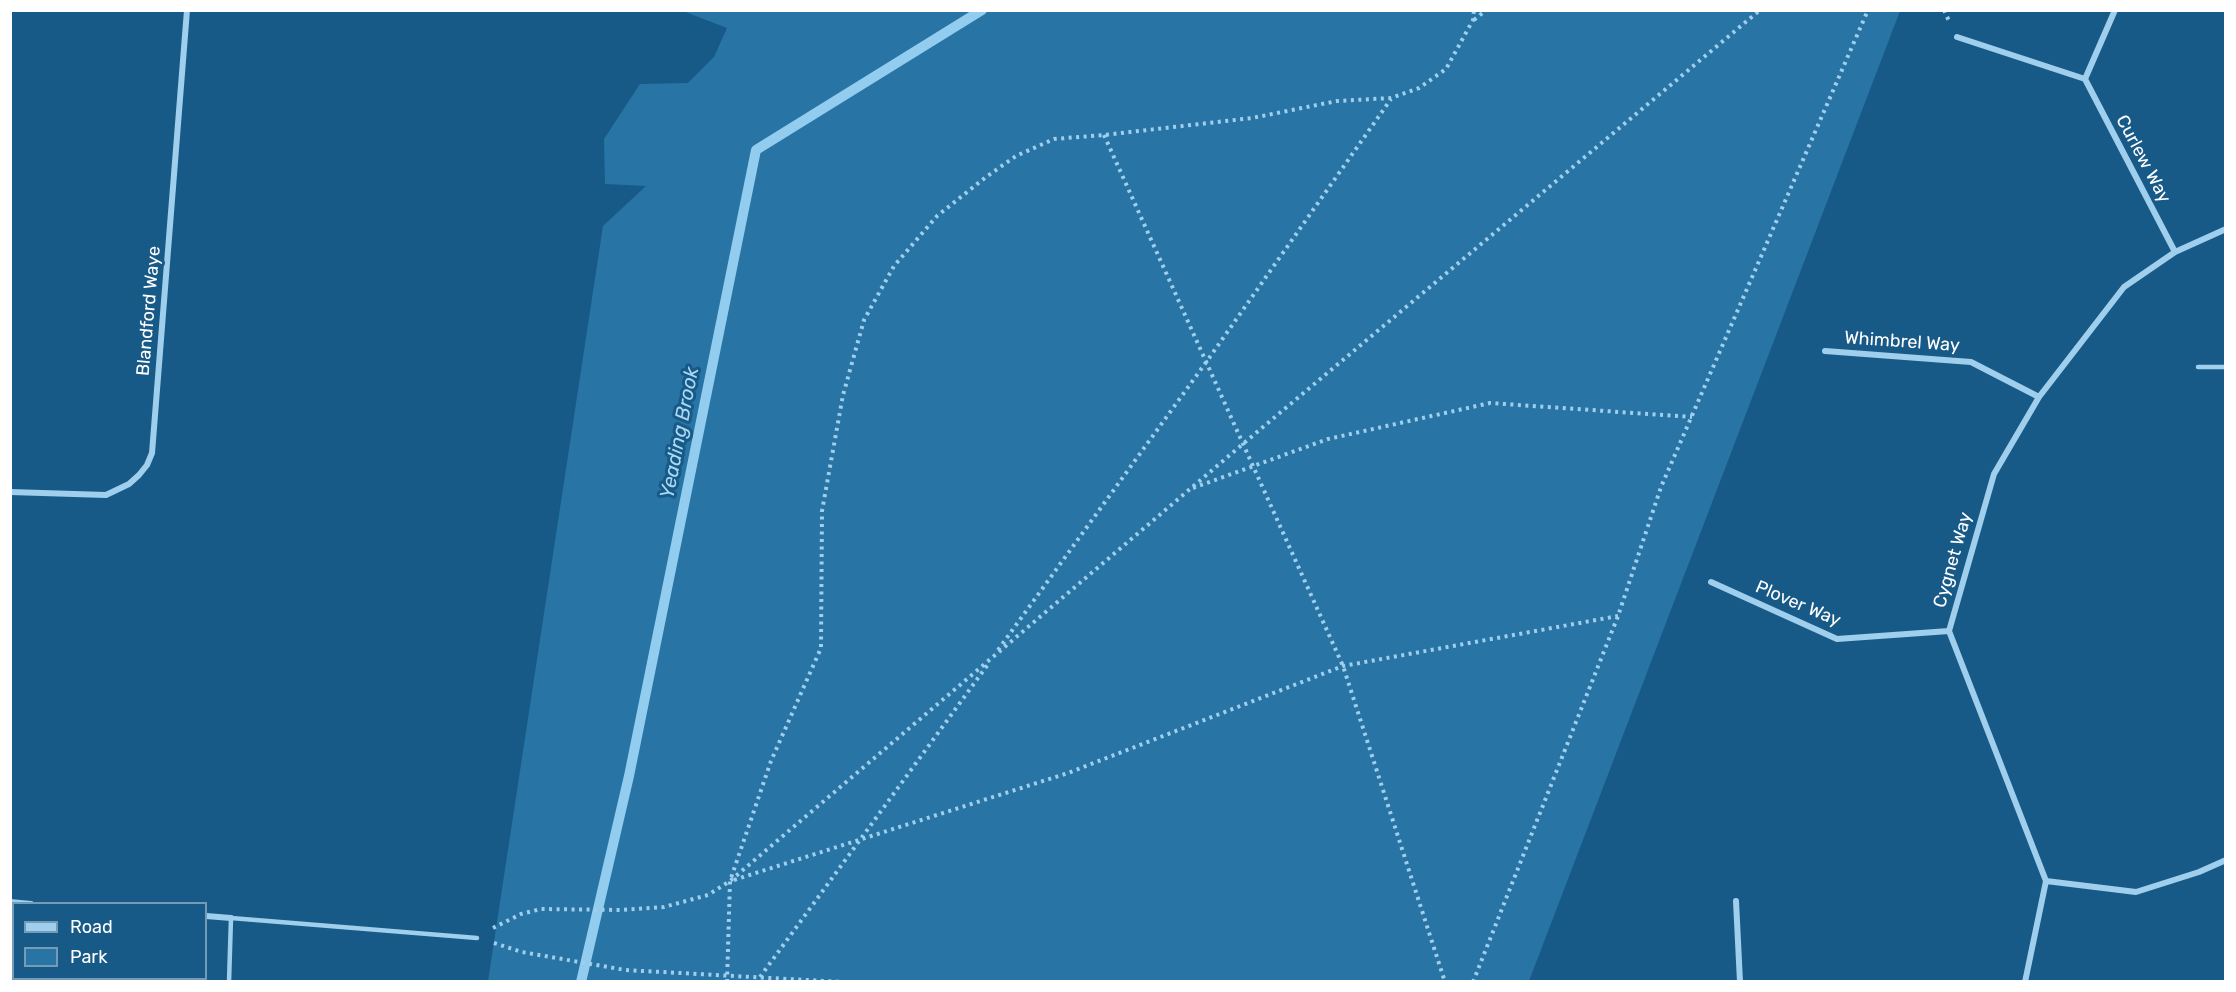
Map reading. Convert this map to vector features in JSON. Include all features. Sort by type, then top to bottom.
[{"type":"street","name":"Blandford Waye","points":[[10,492],[106,495],[129,484],[139,475],[147,465],[152,453],[187,10]]},
{"type":"street","points":[[1957,37],[2085,79],[2115,10]]},
{"type":"street","name":"Curlew Way","points":[[2085,79],[2175,252]]},
{"type":"street","name":"Cygnet Way","points":[[2046,881],[1949,631],[1994,474],[2039,397],[2124,287],[2175,252],[2226,229]]},
{"type":"street","name":"Whimbrel Way","points":[[1825,351],[1971,362],[2039,397]]},
{"type":"street","name":"Plover Way","points":[[1711,582],[1837,639],[1949,631]]},
{"type":"street","points":[[2025,981],[2046,881],[2136,892],[2199,872],[2226,860]]},
{"type":"street","points":[[1736,901],[1740,981]]},
{"type":"street","points":[[207,916],[231,918]]},
{"type":"lane","points":[[2198,367],[2226,367]]},
{"type":"lane","points":[[229,981],[231,918],[477,938]]},
{"type":"path","points":[[727,981],[729,975],[730,881],[771,761],[821,648],[822,511],[843,395],[864,320],[894,266],[937,216],[986,177],[1016,156],[1054,139],[1252,118],[1337,101],[1391,98],[1419,88],[1446,69],[1473,20],[1474,10]]},
{"type":"path","points":[[1473,20],[1486,10]]},
{"type":"path","points":[[477,938],[521,914],[541,909],[621,910],[664,907],[708,895],[730,881],[1244,443],[1760,10]]},
{"type":"path","points":[[1473,981],[1618,616],[1662,488],[1868,10]]},
{"type":"path","points":[[760,976],[1207,362],[1391,98]]},
{"type":"path","points":[[1104,135],[1343,666],[1445,981]]},
{"type":"path","points":[[1190,489],[1328,439],[1490,403],[1692,417]]},
{"type":"path","points":[[730,881],[1068,773],[1343,666],[1618,616]]},
{"type":"path","points":[[477,938],[522,952],[625,970],[843,981]]},
{"type":"green space","points":[[683,11],[1900,11],[1529,981],[488,981],[603,226],[646,186],[605,184],[604,139],[640,84],[688,83],[714,57],[727,28]]},
{"type":"waterway","name":"Yeading Brook","points":[[581,982],[629,776],[756,150],[982,10]]}]
